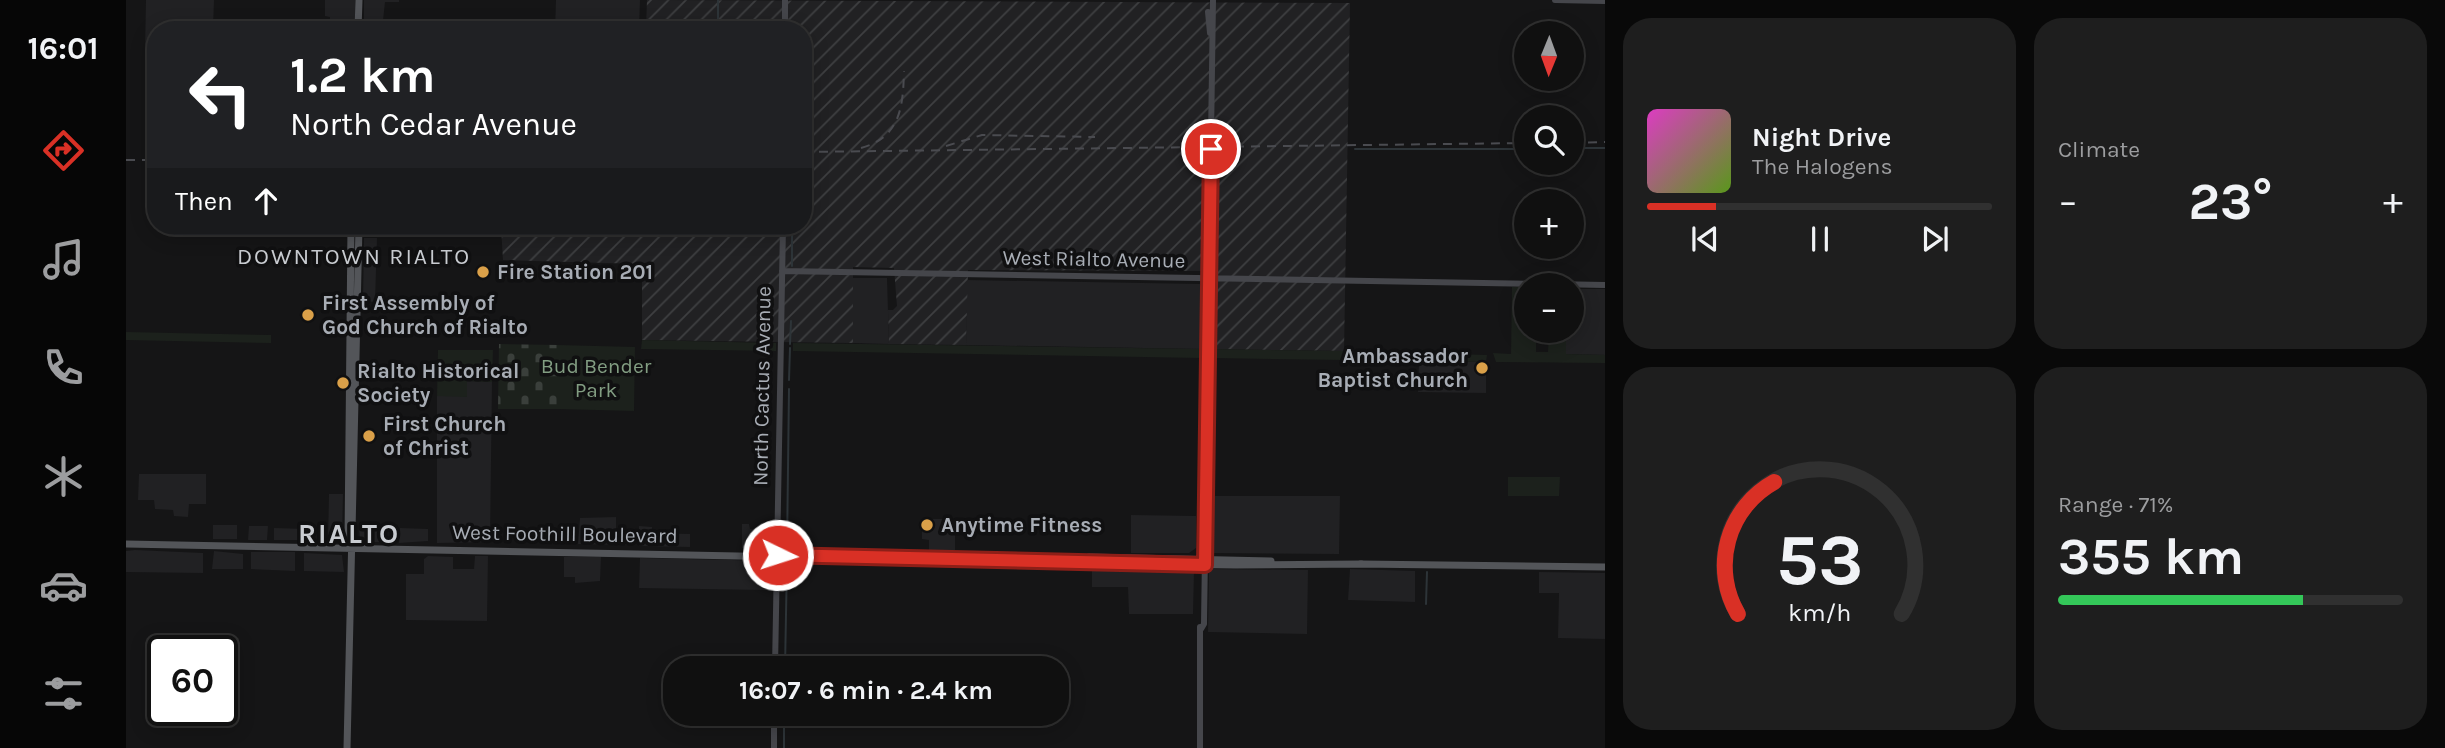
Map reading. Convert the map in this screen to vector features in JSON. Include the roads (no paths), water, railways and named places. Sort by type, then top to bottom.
[{"type":"main road","points":[[358,21],[359,0]]},
{"type":"main road","points":[[785,21],[786,0]]},
{"type":"main road","points":[[1200,629],[1204,616],[1211,0]]},
{"type":"main road","points":[[1555,0],[1605,1]]},
{"type":"main road","points":[[347,748],[351,548],[354,530],[351,235]]},
{"type":"main road","points":[[354,306],[358,235]]},
{"type":"main road","name":"North Cactus Avenue","points":[[775,656],[783,235]]},
{"type":"main road","name":"West Rialto Avenue","points":[[782,271],[1605,285]]},
{"type":"main road","name":"West Foothill Boulevard","points":[[126,544],[917,557],[999,556],[1018,559]]},
{"type":"main road","name":"West Foothill Boulevard","points":[[917,557],[922,560],[996,561],[1155,558],[1203,562]]},
{"type":"main road","points":[[1094,563],[1120,558]]},
{"type":"main road","points":[[1132,564],[1155,558]]},
{"type":"main road","name":"West Foothill Boulevard","points":[[1083,560],[1132,564],[1203,562],[1605,566]]},
{"type":"main road","points":[[1200,748],[1200,602],[1203,562]]},
{"type":"main road","points":[[1200,602],[1204,616]]},
{"type":"main road","points":[[774,726],[774,748]]},
{"type":"waterway","points":[[718,0],[718,21]]},
{"type":"waterway","points":[[1584,148],[1605,148]]},
{"type":"waterway","points":[[1355,149],[1514,149]]},
{"type":"waterway","points":[[792,235],[792,266]]},
{"type":"waterway","points":[[790,344],[791,321]]},
{"type":"waterway","points":[[789,380],[790,348]]},
{"type":"waterway","points":[[787,548],[789,389]]},
{"type":"waterway","points":[[785,656],[787,561]]},
{"type":"waterway","points":[[1426,604],[1427,572]]},
{"type":"waterway","points":[[784,726],[784,748]]},
{"type":"railway","points":[[861,148],[874,143],[892,128],[901,108],[904,71]]},
{"type":"railway","points":[[946,146],[982,135],[1095,137]]},
{"type":"railway","points":[[1584,143],[1605,142]]},
{"type":"railway","points":[[812,152],[1514,143]]},
{"type":"railway","points":[[126,160],[147,160]]},
{"type":"place","name":"Fire Station 201","points":[[483,272]]},
{"type":"place","name":"First Assembly of God Church of Rialto","points":[[308,315]]},
{"type":"place","name":"Ambassador Baptist Church","points":[[1482,368]]},
{"type":"place","name":"Rialto Historical Society","points":[[343,383]]},
{"type":"place","name":"First Church of Christ","points":[[369,436]]},
{"type":"place","name":"Anytime Fitness","points":[[927,525]]},
{"type":"district","name":"DOWNTOWN RIALTO","points":[[354,256]]},
{"type":"district","name":"RIALTO","points":[[349,533]]},
{"type":"park label","name":"Bud Bender Park","points":[[596,378]]}]
